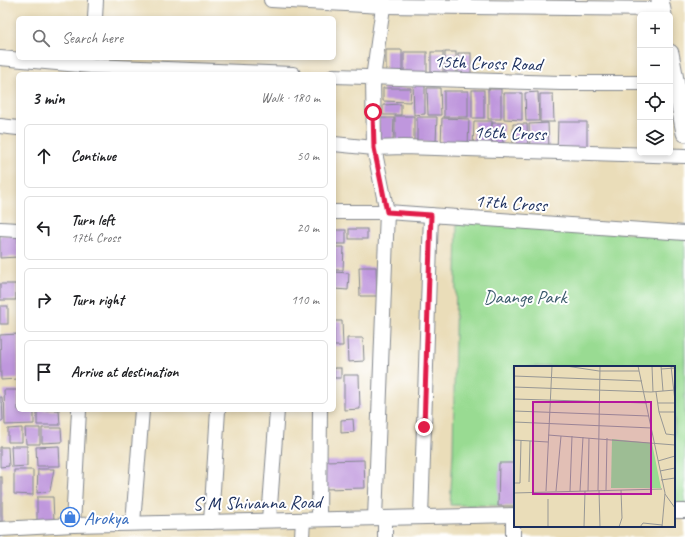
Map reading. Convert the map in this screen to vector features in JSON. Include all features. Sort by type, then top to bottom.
[{"type":"street","points":[[95,16],[96,0]]},
{"type":"street","points":[[271,0],[662,8]]},
{"type":"street","points":[[384,3],[373,78],[374,148],[387,212],[380,518],[385,537]]},
{"type":"street","points":[[0,58],[16,59]]},
{"type":"street","points":[[23,60],[91,66],[242,72]]},
{"type":"street","name":"15th Cross Road","points":[[336,76],[561,83],[637,83]]},
{"type":"street","points":[[673,83],[685,133]]},
{"type":"street","points":[[0,126],[16,128]]},
{"type":"street","name":"16th Cross","points":[[336,144],[374,148],[403,147],[685,156]]},
{"type":"street","name":"17th Cross","points":[[336,212],[387,212],[685,233]]},
{"type":"street","points":[[421,517],[431,215]]},
{"type":"street","points":[[0,229],[16,230]]},
{"type":"street","points":[[74,525],[79,412]]},
{"type":"street","points":[[133,523],[142,412]]},
{"type":"street","points":[[211,522],[218,412]]},
{"type":"street","points":[[269,520],[277,412]]},
{"type":"street","points":[[319,519],[320,412]]},
{"type":"street","points":[[513,537],[514,515]]},
{"type":"street","name":"S M Shivanna Road","points":[[0,529],[133,523],[514,515]]},
{"type":"street","points":[[302,537],[303,520]]},
{"type":"green space","name":"Daange Park","points":[[457,218],[685,238],[685,505],[675,505],[675,366],[514,366],[514,506],[450,505],[453,454]]},
{"type":"building","points":[[386,50],[402,50],[402,77],[386,77]]},
{"type":"building","points":[[404,52],[427,52],[427,76],[404,76]]},
{"type":"building","points":[[431,52],[443,52],[443,78],[431,78]]},
{"type":"building","points":[[445,52],[456,52],[456,78],[445,78]]},
{"type":"building","points":[[458,53],[471,53],[471,78],[458,78]]},
{"type":"building","points":[[413,84],[425,84],[425,114],[414,115]]},
{"type":"building","points":[[383,88],[411,88],[410,102],[383,101]]},
{"type":"building","points":[[427,88],[440,88],[441,115],[428,115]]},
{"type":"building","points":[[488,89],[501,89],[501,119],[488,119]]},
{"type":"building","points":[[472,90],[484,90],[484,118],[472,118]]},
{"type":"building","points":[[444,91],[468,91],[468,117],[444,117]]},
{"type":"building","points":[[538,92],[539,121],[526,121],[525,93]]},
{"type":"building","points":[[504,93],[522,93],[522,120],[504,119]]},
{"type":"building","points":[[540,94],[553,94],[554,122],[540,122]]},
{"type":"building","points":[[401,104],[401,115],[383,115],[383,105]]},
{"type":"building","points":[[395,116],[414,116],[414,143],[395,142]]},
{"type":"building","points":[[417,117],[437,117],[436,143],[417,142]]},
{"type":"building","points":[[379,118],[394,118],[393,141],[378,141]]},
{"type":"building","points":[[442,118],[469,119],[468,146],[441,145]]},
{"type":"building","points":[[474,121],[492,121],[491,148],[473,148]]},
{"type":"building","points":[[558,122],[587,122],[587,152],[557,152]]},
{"type":"building","points":[[492,123],[503,123],[503,148],[492,148]]},
{"type":"building","points":[[548,123],[549,150],[530,150],[529,124]]},
{"type":"building","points":[[513,124],[527,124],[528,149],[513,149]]},
{"type":"building","points":[[349,229],[367,229],[367,239],[349,239]]},
{"type":"building","points":[[336,230],[346,230],[346,244],[336,244]]},
{"type":"building","points":[[0,235],[16,235],[16,257],[0,258]]},
{"type":"building","points":[[336,247],[344,247],[343,270],[336,270]]},
{"type":"building","points":[[359,267],[376,267],[377,296],[360,296]]},
{"type":"building","points":[[336,272],[349,273],[348,290],[336,289]]},
{"type":"building","points":[[0,284],[16,284],[16,300],[0,300]]},
{"type":"building","points":[[0,306],[8,306],[8,324],[0,324]]},
{"type":"building","points":[[336,321],[342,321],[343,346],[336,346]]},
{"type":"building","points":[[16,334],[16,379],[1,380],[0,335]]},
{"type":"building","points":[[347,338],[363,338],[364,361],[348,362]]},
{"type":"building","points":[[336,368],[341,368],[341,378],[336,378]]},
{"type":"building","points":[[344,375],[359,375],[360,409],[344,410]]},
{"type":"building","points":[[4,390],[16,390],[16,412],[34,412],[34,424],[5,425]]},
{"type":"building","points":[[0,397],[2,397],[3,421],[0,421]]},
{"type":"building","points":[[37,412],[59,412],[60,425],[37,425]]},
{"type":"building","points":[[353,419],[354,432],[341,433],[341,420]]},
{"type":"building","points":[[22,428],[22,442],[8,442],[8,429]]},
{"type":"building","points":[[25,428],[40,428],[40,444],[26,444]]},
{"type":"building","points":[[42,428],[61,428],[62,442],[42,443]]},
{"type":"building","points":[[11,446],[27,446],[27,466],[12,467]]},
{"type":"building","points":[[59,446],[60,466],[37,466],[36,447]]},
{"type":"building","points":[[0,447],[8,447],[9,466],[0,467]]},
{"type":"building","points":[[364,460],[365,488],[324,489],[324,461]]},
{"type":"building","points":[[499,463],[514,463],[514,506],[498,506]]},
{"type":"building","points":[[38,469],[54,469],[50,491],[37,493]]},
{"type":"building","points":[[14,470],[33,470],[33,495],[14,494]]},
{"type":"building","points":[[0,477],[2,477],[2,522],[0,522]]},
{"type":"building","points":[[37,497],[53,497],[54,521],[37,521]]},
{"type":"place","name":"Arokya","points":[[70,517]]},
{"type":"route","points":[[373,112],[374,148],[387,212],[431,215],[424,427]]}]
